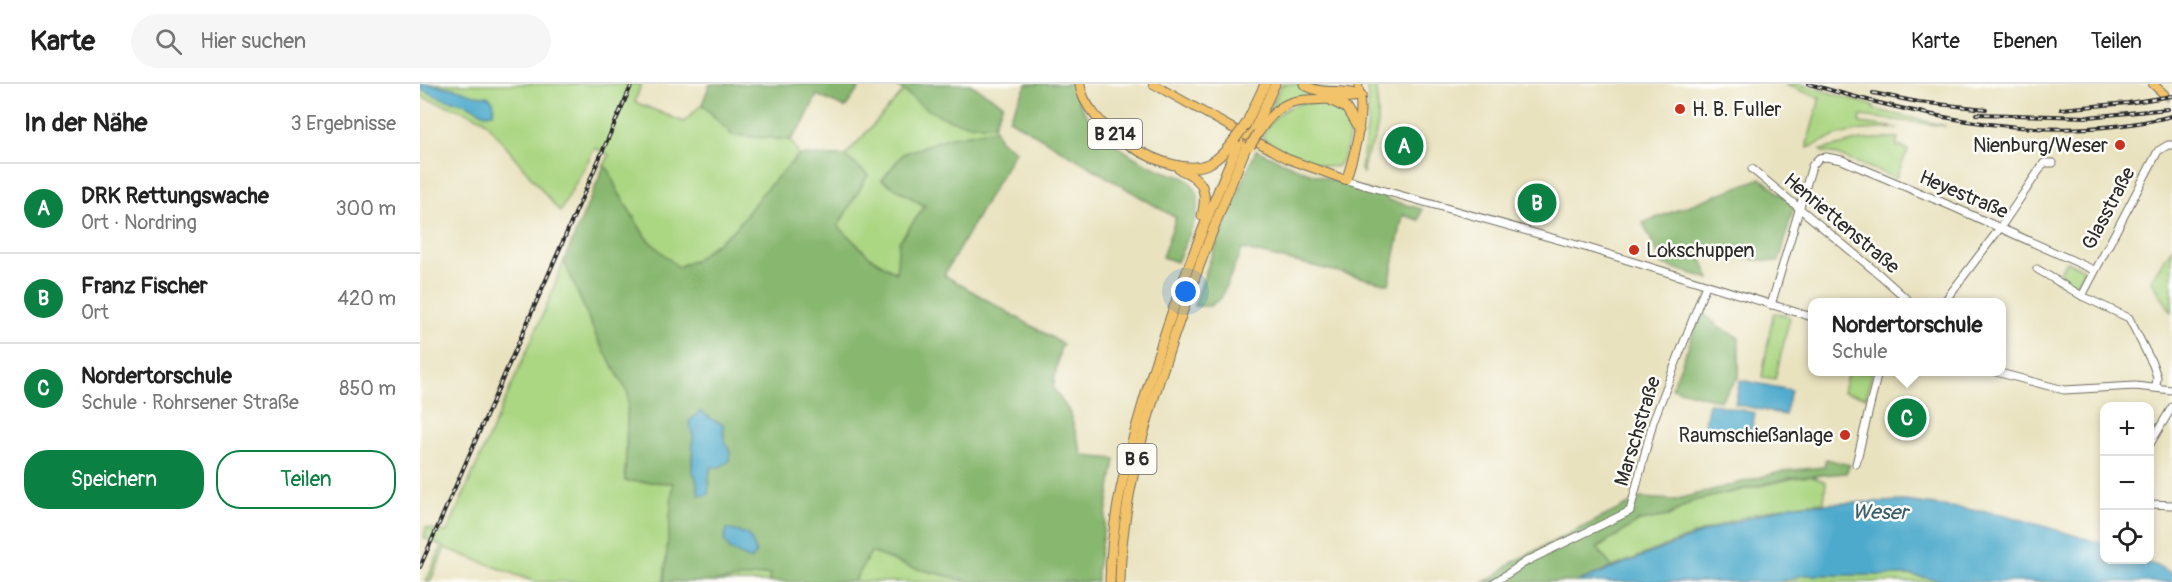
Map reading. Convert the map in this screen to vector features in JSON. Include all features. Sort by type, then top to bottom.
[{"type":"highway","name":"B 214","points":[[1080,84],[1084,98],[1093,113],[1106,126],[1137,149],[1194,176],[1202,184],[1206,197],[1206,224],[1193,252]]},
{"type":"highway","points":[[1169,164],[1196,167],[1207,165],[1243,143],[1246,123],[1265,84]]},
{"type":"highway","name":"B 6","points":[[1120,582],[1127,507],[1141,441],[1206,224],[1243,143],[1256,132],[1275,84]]},
{"type":"highway","points":[[1304,84],[1328,95],[1346,108],[1359,130]]},
{"type":"highway","points":[[1328,95],[1340,84]]},
{"type":"highway","points":[[1256,132],[1277,109],[1288,102],[1350,92],[1361,96]]},
{"type":"highway","name":"B 6","points":[[1206,224],[1242,157],[1243,143]]},
{"type":"highway","name":"B 6","points":[[1110,582],[1115,524],[1128,459],[1149,380],[1193,252]]},
{"type":"main road","points":[[1153,84],[1272,151],[1306,167],[1346,180],[1359,130],[1361,96],[1359,84]]},
{"type":"main road","points":[[2153,84],[2164,94]]},
{"type":"street","name":"Glasstraße","points":[[2082,296],[2158,151],[2172,145]]},
{"type":"street","name":"Heyestraße","points":[[1799,209],[1812,166],[1819,158],[1842,160],[2094,270]]},
{"type":"street","points":[[1948,298],[2000,228],[2044,163],[2053,163]]},
{"type":"street","name":"Henriettenstraße","points":[[1752,169],[1905,298]]},
{"type":"street","points":[[1346,180],[1588,248],[1808,317]]},
{"type":"street","points":[[1771,305],[1799,209]]},
{"type":"street","points":[[2037,269],[2082,296],[2130,320],[2153,365],[2157,377],[2156,387]]},
{"type":"street","name":"Marschstraße","points":[[1495,582],[1527,561],[1632,508],[1653,422],[1706,285]]},
{"type":"street","points":[[2006,375],[2064,390],[2135,386],[2172,390]]},
{"type":"street","points":[[1856,464],[1877,376]]},
{"type":"street","points":[[2154,437],[2172,406]]},
{"type":"street","points":[[2154,504],[2172,505]]},
{"type":"green space","points":[[420,84],[641,84],[635,102],[684,122],[702,104],[732,135],[791,140],[799,155],[764,191],[736,228],[695,260],[677,267],[646,238],[604,166],[609,155],[595,148],[560,212],[484,120],[420,96]]},
{"type":"green space","points":[[710,84],[862,84],[845,108],[817,95],[804,122],[791,140],[732,135],[702,104]]},
{"type":"green space","points":[[894,84],[970,84],[1003,104],[994,125],[965,124],[930,111]]},
{"type":"green space","points":[[1027,84],[1073,84],[1077,99],[1085,113],[1107,138],[1149,165],[1185,178],[1191,184],[1198,196],[1197,212],[1177,262],[1162,257],[1176,218],[1009,119]]},
{"type":"green space","points":[[1282,84],[1299,84],[1350,94],[1284,101],[1270,110]]},
{"type":"green space","points":[[1366,84],[1375,84],[1378,121],[1363,174],[1361,169],[1368,116]]},
{"type":"green space","points":[[1784,84],[1801,84],[1874,106],[1873,109],[1946,126],[1861,116],[1860,123],[1898,128],[1862,130],[1835,136],[1808,148],[1807,144],[1820,98]]},
{"type":"green space","points":[[904,91],[935,113],[956,121],[994,125],[995,129],[948,138],[903,154],[882,180],[925,206],[899,242],[897,273],[870,257],[838,226],[868,175],[845,156]]},
{"type":"green space","points":[[1302,103],[1331,104],[1345,115],[1348,123],[1348,141],[1338,166],[1330,167],[1310,162],[1262,138],[1277,115]]},
{"type":"green space","points":[[995,129],[1000,140],[1015,151],[944,275],[1063,344],[1060,349],[1053,388],[1069,411],[1083,456],[1115,459],[1097,582],[973,582],[910,567],[871,552],[854,582],[769,582],[770,574],[712,582],[664,582],[673,483],[625,481],[628,393],[597,338],[564,261],[604,166],[609,170],[617,190],[646,238],[678,267],[695,260],[736,228],[764,191],[799,155],[845,156],[868,175],[838,226],[870,257],[896,273],[899,242],[925,206],[882,180],[903,154],[948,138]],"holes":[[[723,424],[724,440],[730,452],[713,465],[709,473],[710,484],[699,494],[692,470],[693,436]]]},
{"type":"green space","points":[[1898,138],[1896,145],[1908,150],[1896,178],[1821,150],[1861,140]]},
{"type":"green space","points":[[1256,150],[1306,172],[1422,209],[1419,220],[1403,215],[1389,284],[1242,249],[1221,298],[1210,306],[1194,306],[1210,260]]},
{"type":"green space","points":[[1761,178],[1794,206],[1779,262],[1728,257],[1698,250],[1710,279],[1663,265],[1643,223]]},
{"type":"green space","points":[[2172,248],[2172,313],[2151,280]]},
{"type":"green space","points":[[564,261],[597,338],[628,393],[625,481],[674,483],[664,582],[535,582],[445,548],[430,582],[426,582],[442,546],[424,538],[426,528],[447,532],[547,305]]},
{"type":"green space","points":[[2066,261],[2084,269],[2074,289],[2056,280]]},
{"type":"green space","points":[[1702,312],[1718,326],[1739,338],[1739,376],[1720,401],[1672,388]]},
{"type":"green space","points":[[1775,313],[1790,317],[1775,379],[1762,377]]},
{"type":"green space","points":[[1847,376],[1871,376],[1866,397],[1843,392]]},
{"type":"green space","points":[[1826,459],[1850,465],[1846,473],[1790,478],[1693,501],[1668,516],[1639,521],[1597,548],[1612,567],[1577,582],[1483,582],[1493,578],[1513,562],[1641,498],[1674,500],[1784,471],[1824,467]]},
{"type":"green space","points":[[1808,475],[1826,482],[1824,502],[1798,504],[1744,517],[1612,567],[1597,549],[1639,521],[1668,516],[1693,501]]},
{"type":"green space","points":[[871,552],[910,567],[973,582],[854,582]]},
{"type":"green space","points":[[770,574],[769,582],[712,582]]},
{"type":"green space","points":[[1803,575],[1911,575],[1948,582],[1779,582]]},
{"type":"water","points":[[420,84],[453,88],[487,96],[493,102],[493,113],[485,114],[467,104],[444,99],[420,89]]},
{"type":"water","points":[[1740,380],[1791,390],[1785,415],[1735,404]]},
{"type":"water","points":[[1709,403],[1755,413],[1750,437],[1704,427]]},
{"type":"water","points":[[700,411],[723,424],[724,440],[730,452],[729,461],[720,467],[711,467],[708,495],[699,495],[692,470],[693,436],[689,422]]},
{"type":"water","name":"Weser","points":[[1905,501],[2002,514],[2100,543],[2100,564],[2152,564],[2172,573],[2172,582],[1948,582],[1911,575],[1803,575],[1779,582],[1577,582],[1715,528],[1791,505]]},
{"type":"water","points":[[727,529],[747,534],[756,554],[751,560],[730,550],[724,540]]},
{"type":"tunnel","points":[[2164,94],[2172,101]]},
{"type":"railway","points":[[420,567],[632,84]]},
{"type":"railway","points":[[1809,84],[1898,108],[1989,124],[2035,128],[2081,128],[2127,125],[2172,116]]},
{"type":"railway","points":[[1873,93],[1918,102],[1986,109]]},
{"type":"railway","points":[[2061,109],[2128,103],[2172,96]]},
{"type":"railway","points":[[1976,114],[2088,117],[2168,109]]},
{"type":"place","name":"H. B. Fuller","points":[[1680,109]]},
{"type":"place","name":"Nienburg/Weser","points":[[2120,145]]},
{"type":"place","name":"DRK Rettungswache","points":[[1404,146]]},
{"type":"place","name":"Franz Fischer","points":[[1537,203]]},
{"type":"place","name":"Lokschuppen","points":[[1634,250]]},
{"type":"place","name":"Nordertorschule","points":[[1907,418]]},
{"type":"place","name":"Raumschießanlage","points":[[1845,435]]}]
